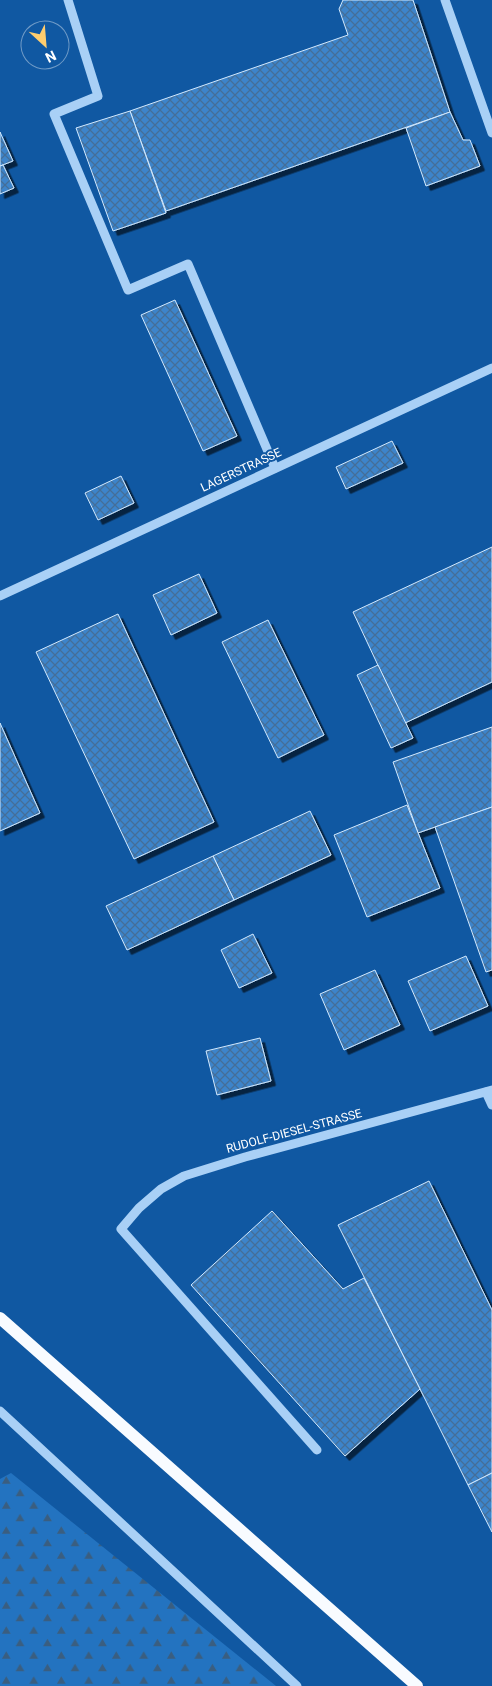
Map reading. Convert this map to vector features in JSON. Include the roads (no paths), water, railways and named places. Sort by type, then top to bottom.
[{"type":"main road","points":[[0,1318],[417,1686]]},
{"type":"street","points":[[68,0],[98,96],[54,114],[128,290],[188,264],[275,468]]},
{"type":"street","points":[[445,0],[492,133]]},
{"type":"street","name":"LAGERSTRASSE","points":[[0,596],[492,368]]},
{"type":"street","points":[[489,1091],[492,1105]]},
{"type":"street","name":"RUDOLF-DIESEL-STRASSE","points":[[317,1450],[120,1229],[160,1189],[184,1176],[245,1157],[489,1091]]},
{"type":"street","points":[[0,1411],[297,1686]]}]
